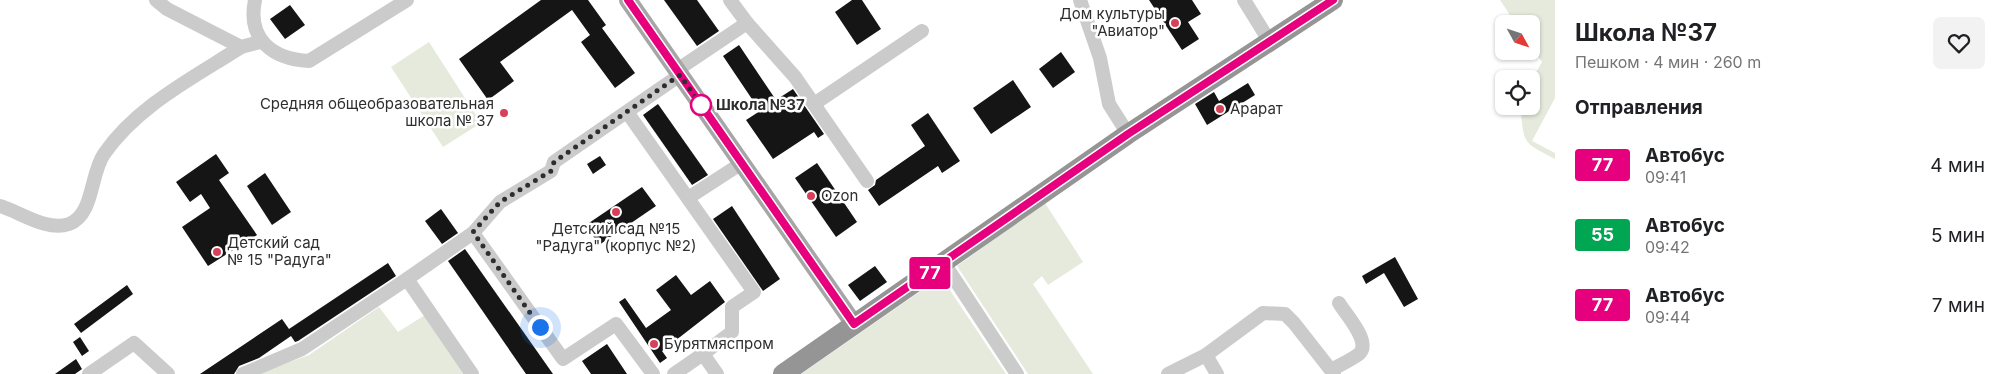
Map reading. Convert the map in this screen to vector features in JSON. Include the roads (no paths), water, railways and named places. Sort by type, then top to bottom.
[{"type":"highway","points":[[784,374],[1128,134],[1333,0]]},
{"type":"main road","points":[[628,0],[854,324]]},
{"type":"street","points":[[156,0],[167,9],[240,47]]},
{"type":"street","points":[[255,0],[254,26],[260,42],[275,52],[310,62],[407,0]]},
{"type":"street","points":[[730,0],[747,23],[795,77],[867,182]]},
{"type":"street","points":[[1080,0],[1100,58],[1109,104],[1128,134]]},
{"type":"street","points":[[1244,0],[1270,42]]},
{"type":"street","points":[[243,374],[302,349],[407,279],[473,232],[500,202],[551,171],[554,162],[627,112],[678,72],[747,23]]},
{"type":"street","points":[[814,104],[922,31]]},
{"type":"street","points":[[0,206],[47,224],[69,224],[78,218],[84,209],[98,164],[138,116],[240,47],[260,42]]},
{"type":"street","points":[[627,112],[754,292],[732,307],[732,332],[674,374]]},
{"type":"street","points":[[688,198],[742,163]]},
{"type":"street","points":[[473,232],[563,359],[616,324],[653,374]]},
{"type":"street","points":[[944,262],[1017,374]]},
{"type":"street","points":[[407,279],[472,374]]},
{"type":"street","points":[[1168,374],[1206,355],[1263,313],[1285,314],[1333,372],[1359,354],[1363,347],[1363,339],[1339,303]]},
{"type":"street","points":[[89,374],[134,343],[168,374]]},
{"type":"street","points":[[703,354],[717,374]]},
{"type":"street","points":[[1206,355],[1217,374]]},
{"type":"place","name":"Дом культуры \"Авиатор\"","points":[[1175,23]]},
{"type":"place","name":"Школа №37","points":[[701,105]]},
{"type":"place","name":"Арарат","points":[[1220,109]]},
{"type":"place","name":"Средняя общеобразовательная школа № 37","points":[[504,113]]},
{"type":"place","name":"Ozon","points":[[811,196]]},
{"type":"place","name":"Детский сад №15 \"Радуга\" (корпус №2)","points":[[616,212]]},
{"type":"place","name":"Детский сад № 15 \"Радуга\"","points":[[217,252]]},
{"type":"place","name":"Бурятмяспром","points":[[654,344]]}]
